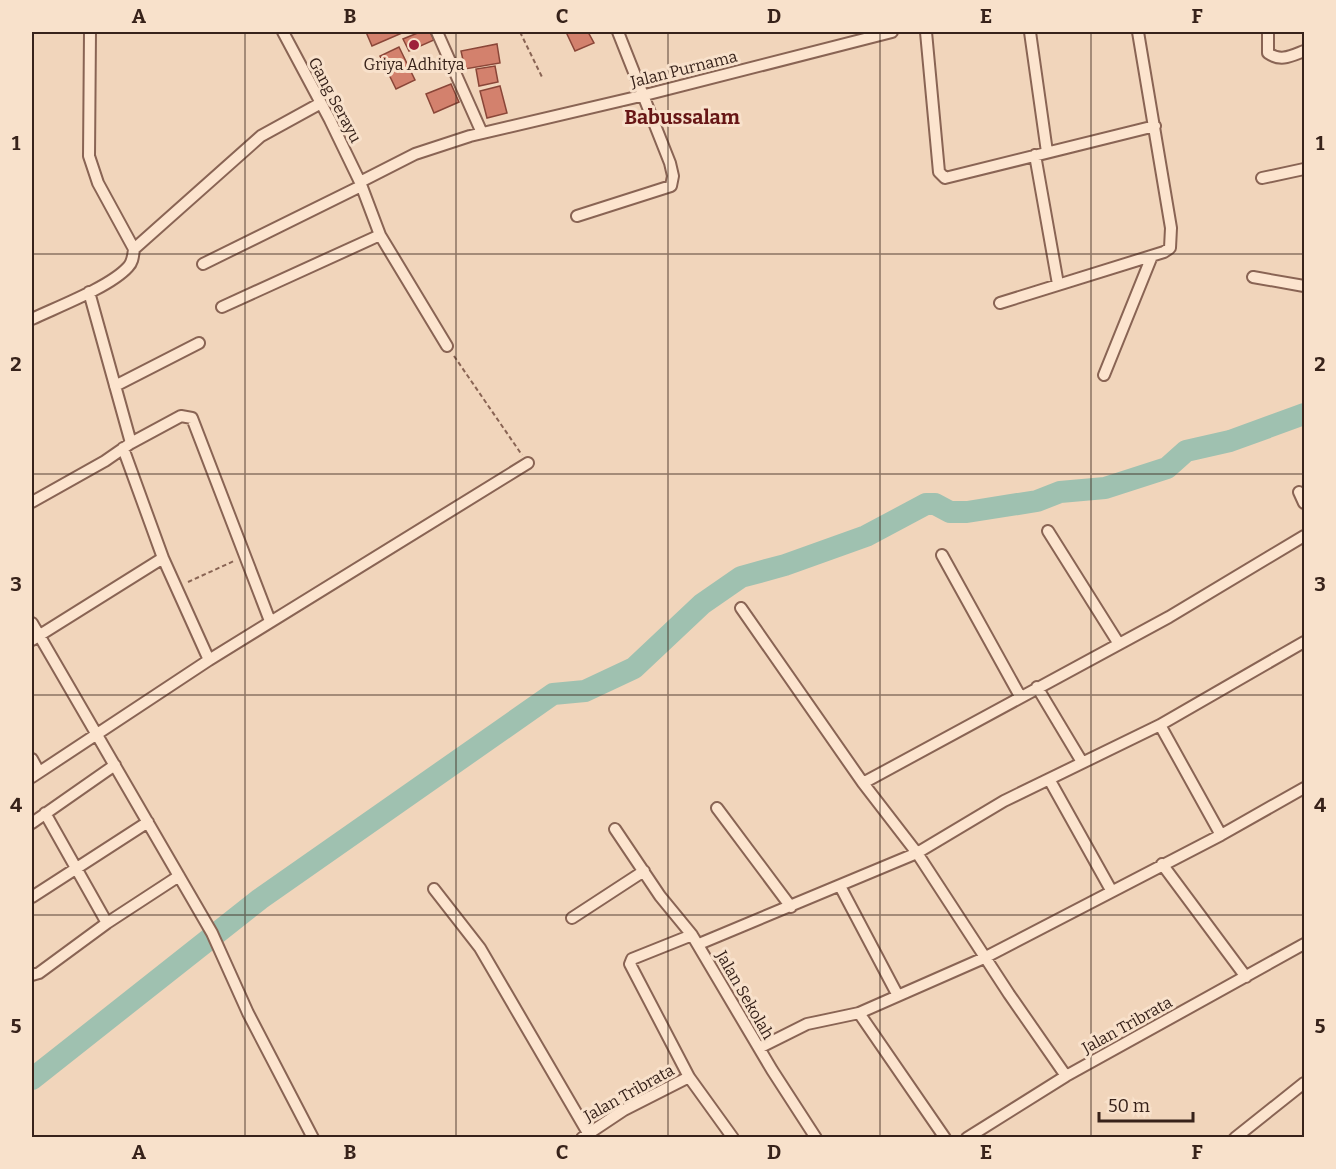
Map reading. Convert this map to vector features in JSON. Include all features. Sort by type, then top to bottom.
[{"type":"street","points":[[32,319],[89,292],[127,269],[133,260],[134,249],[98,183],[89,156],[90,32]]},
{"type":"street","name":"Gang Serayu","points":[[283,32],[321,103],[360,184],[380,235],[447,346]]},
{"type":"street","points":[[437,32],[482,133]]},
{"type":"street","points":[[577,216],[672,185],[670,163],[645,95],[618,32]]},
{"type":"street","name":"Jalan Purnama","points":[[203,264],[425,150],[482,133],[645,95],[892,32]]},
{"type":"street","points":[[926,32],[940,174],[948,178],[1155,126]]},
{"type":"street","points":[[1030,32],[1047,152]]},
{"type":"street","points":[[1000,303],[1152,256],[1167,250],[1172,241],[1138,32]]},
{"type":"street","points":[[1268,32],[1268,52],[1276,58],[1285,58],[1305,51]]},
{"type":"street","points":[[134,249],[261,136],[321,103]]},
{"type":"street","points":[[1035,155],[1058,284]]},
{"type":"street","points":[[1262,178],[1305,169]]},
{"type":"street","points":[[222,307],[380,235]]},
{"type":"street","points":[[1104,375],[1152,256]]},
{"type":"street","points":[[1253,277],[1305,286]]},
{"type":"street","points":[[89,292],[115,386],[127,446],[163,558],[209,660]]},
{"type":"street","points":[[115,386],[199,344]]},
{"type":"street","points":[[32,502],[182,416],[192,418],[270,621]]},
{"type":"street","points":[[32,759],[35,774],[96,732],[270,621],[305,603],[528,463]]},
{"type":"street","points":[[1299,492],[1305,503]]},
{"type":"street","points":[[1048,531],[1119,644]]},
{"type":"street","points":[[863,783],[1169,617],[1305,536]]},
{"type":"street","points":[[942,555],[1020,696]]},
{"type":"street","points":[[35,638],[163,558]]},
{"type":"street","points":[[741,608],[863,783],[917,853],[984,958],[1066,1076]]},
{"type":"street","points":[[32,623],[35,638],[96,732],[205,921],[248,1013],[312,1137]]},
{"type":"street","points":[[699,944],[917,853],[1004,801],[1160,725],[1305,642]]},
{"type":"street","points":[[1037,687],[1082,762]]},
{"type":"street","points":[[1160,725],[1221,835]]},
{"type":"street","points":[[32,823],[115,765]]},
{"type":"street","points":[[1049,779],[1111,890]]},
{"type":"street","points":[[759,1048],[807,1024],[859,1013],[897,994],[984,958],[1111,890],[1221,835],[1305,788]]},
{"type":"street","points":[[717,808],[790,907]]},
{"type":"street","points":[[45,813],[107,923]]},
{"type":"street","points":[[32,897],[148,822]]},
{"type":"street","name":"Jalan Sekolah","points":[[615,829],[699,944],[759,1048],[816,1137]]},
{"type":"street","points":[[1162,864],[1246,977]]},
{"type":"street","points":[[572,918],[644,871]]},
{"type":"street","points":[[32,975],[39,973],[107,923],[179,876]]},
{"type":"street","points":[[840,886],[897,994]]},
{"type":"street","points":[[434,889],[480,948],[585,1135]]},
{"type":"street","points":[[689,1077],[630,964],[632,959],[644,953],[692,934]]},
{"type":"street","name":"Jalan Tribrata","points":[[967,1137],[1066,1076],[1305,944]]},
{"type":"street","points":[[859,1013],[945,1137]]},
{"type":"street","name":"Jalan Tribrata","points":[[585,1135],[633,1105],[689,1077],[733,1137]]},
{"type":"street","points":[[1235,1137],[1305,1083]]},
{"type":"path","points":[[520,32],[542,77]]},
{"type":"path","points":[[447,346],[528,463]]},
{"type":"path","points":[[177,587],[246,555]]},
{"type":"building","points":[[366,32],[402,32],[402,33],[372,46]]},
{"type":"building","name":"Griya Adhitya","points":[[420,32],[430,32],[434,40],[409,51],[403,39]]},
{"type":"building","points":[[566,32],[588,32],[594,43],[575,51]]},
{"type":"building","points":[[497,44],[500,63],[465,69],[461,51]]},
{"type":"building","points":[[399,47],[415,80],[396,89],[380,56]]},
{"type":"building","points":[[495,66],[498,82],[479,86],[476,69]]},
{"type":"building","points":[[451,84],[459,102],[434,113],[426,94]]},
{"type":"building","points":[[500,86],[507,113],[487,118],[480,91]]},
{"type":"waterway","points":[[32,1079],[260,899],[553,694],[585,691],[634,668],[702,604],[741,577],[785,565],[866,536],[926,504],[935,504],[950,512],[967,512],[1037,501],[1060,492],[1105,488],[1167,468],[1186,451],[1230,441],[1304,414]]},
{"type":"place","name":"Griya Adhitya","points":[[414,45]]},
{"type":"district","name":"Babussalam","points":[[682,117]]}]
